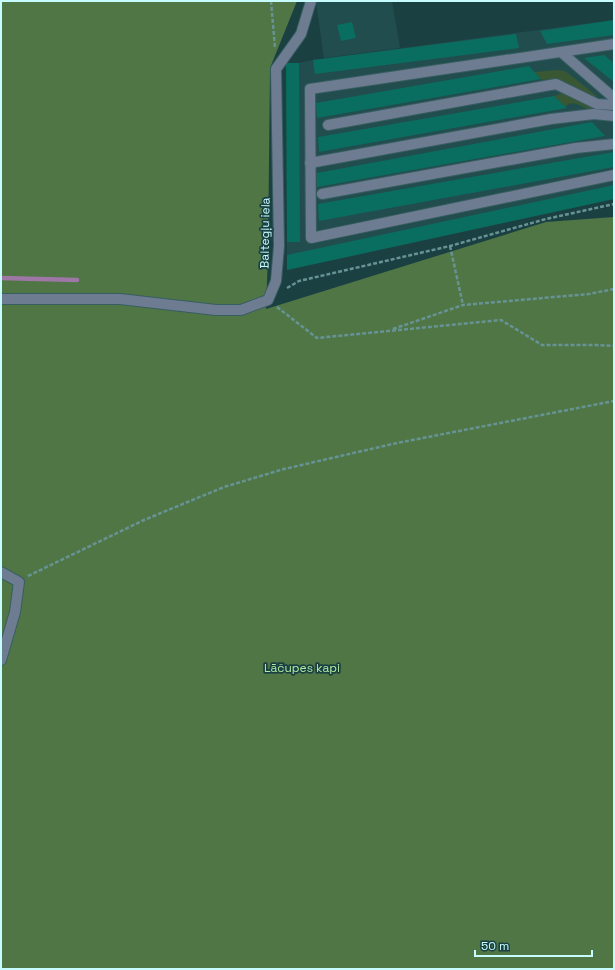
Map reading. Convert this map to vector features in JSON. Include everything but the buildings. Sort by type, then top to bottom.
[{"type":"street","points":[[276,69],[301,34],[311,1]]},
{"type":"street","points":[[614,44],[310,89],[311,238],[614,175]]},
{"type":"street","points":[[561,52],[614,98]]},
{"type":"street","name":"Baltegļu iela","points":[[268,300],[276,281],[279,246],[276,69]]},
{"type":"street","points":[[328,125],[556,84],[597,104],[614,105]]},
{"type":"street","points":[[310,163],[551,120],[594,114],[614,116]]},
{"type":"street","points":[[322,194],[576,148],[614,144]]},
{"type":"street","points":[[1,299],[120,299],[216,310],[241,310],[268,300]]},
{"type":"street","points":[[1,572],[20,582],[15,612],[4,639],[1,660]]},
{"type":"path","points":[[271,1],[276,69]]},
{"type":"path","points":[[286,288],[299,281],[450,246],[546,219],[614,204]]},
{"type":"path","points":[[450,246],[463,306]]},
{"type":"path","points":[[388,330],[463,306],[589,294],[614,289]]},
{"type":"path","points":[[268,300],[317,338],[501,320],[542,345],[596,344],[614,346]]},
{"type":"path","points":[[20,582],[31,573],[144,520],[224,487],[284,469],[397,443],[614,401]]},
{"type":"shaded area","points":[[316,1],[392,1],[400,48],[324,58]]},
{"type":"shaded area","points":[[614,20],[614,199],[287,270],[286,63],[299,63]]},
{"type":"green space","name":"Lāčupes kapi","points":[[1,1],[297,1],[270,68],[266,309],[546,222],[614,217],[614,969],[1,969]]},
{"type":"green space","points":[[558,70],[565,71],[597,96],[590,96],[566,82],[556,79],[542,80],[534,72]]},
{"type":"green space","points":[[563,93],[570,95],[592,107],[592,109],[589,110],[574,103],[565,107],[554,96]]},
{"type":"waterway","points":[[1,278],[77,280]]}]
